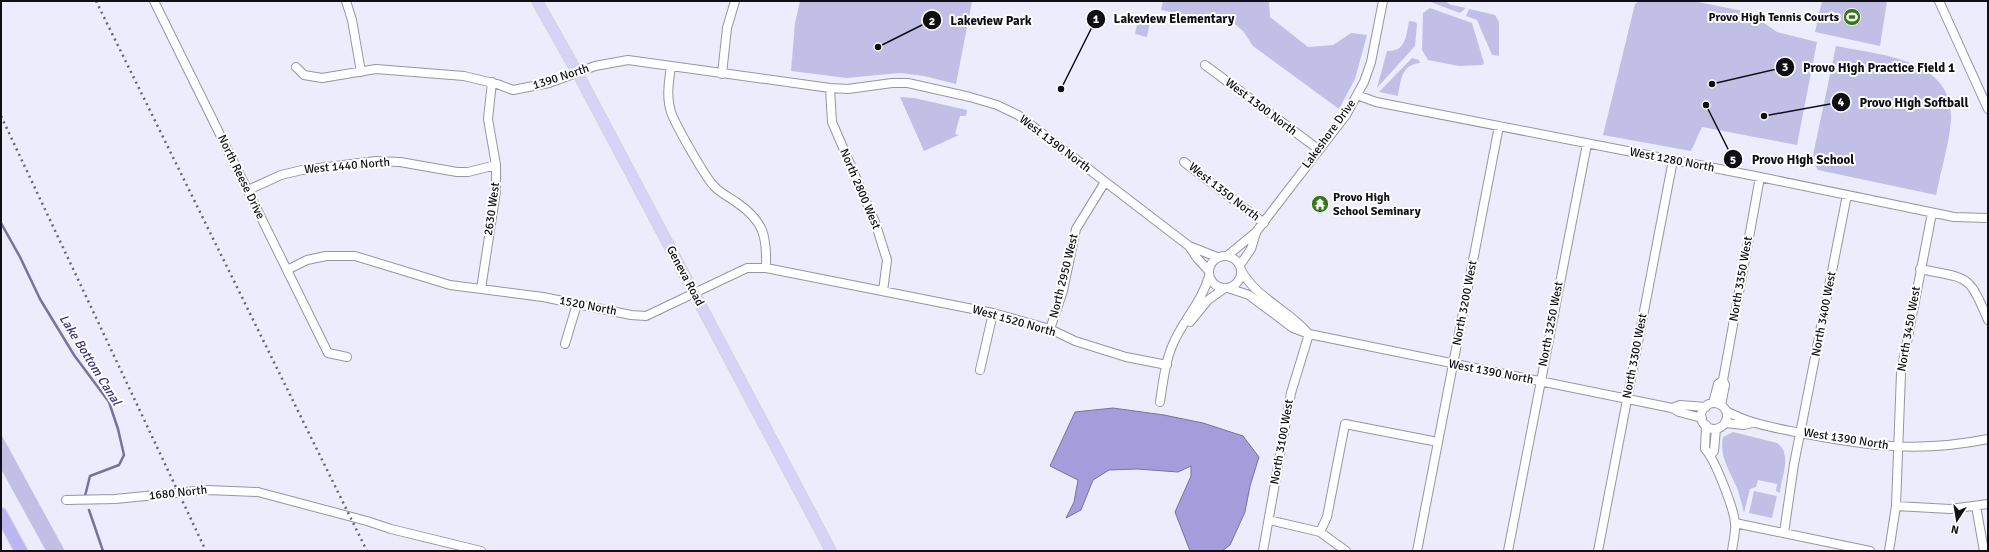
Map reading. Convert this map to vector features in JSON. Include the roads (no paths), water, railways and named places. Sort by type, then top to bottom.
[{"type":"highway","points":[[1,514],[21,551]]},
{"type":"main road","name":"Geneva Road","points":[[537,1],[577,72],[831,551]]},
{"type":"street","name":"North Reese Drive","points":[[154,1],[328,353],[347,357]]},
{"type":"street","points":[[346,1],[352,20],[361,72]]},
{"type":"street","points":[[722,74],[727,28],[735,1]]},
{"type":"street","name":"Lakeshore Drive","points":[[1227,256],[1256,232],[1264,223],[1318,149],[1346,115],[1364,82],[1370,62],[1383,1]]},
{"type":"street","points":[[1939,1],[1988,109]]},
{"type":"street","name":"1390 North","points":[[296,68],[304,75],[322,78],[376,69],[464,76],[492,82],[513,90],[550,83],[595,66],[628,60],[830,88]]},
{"type":"street","name":"West 1300 North","points":[[1205,65],[1318,149]]},
{"type":"street","points":[[671,66],[668,95],[671,112],[706,176],[714,186],[738,203],[754,218],[764,232],[767,246],[766,268]]},
{"type":"street","name":"2630 West","points":[[481,289],[496,191],[496,165],[488,119],[492,82]]},
{"type":"street","name":"West 1390 North","points":[[830,88],[848,89],[892,83],[908,83],[970,97],[997,105],[1018,115],[1189,246],[1217,257]]},
{"type":"street","name":"North 2800 West","points":[[830,88],[832,122],[875,222],[887,260],[883,291]]},
{"type":"street","name":"West 1280 North","points":[[1357,95],[1376,102],[1760,177],[1932,213],[1963,218],[1988,218]]},
{"type":"street","name":"North 3200 West","points":[[1417,551],[1499,126]]},
{"type":"street","name":"North 3250 West","points":[[1508,551],[1587,144]]},
{"type":"street","name":"North 3300 West","points":[[1598,551],[1673,160]]},
{"type":"street","name":"West 1440 North","points":[[248,190],[281,175],[302,170],[376,161],[408,163],[457,172],[468,172],[496,165]]},
{"type":"street","name":"West 1350 North","points":[[1184,162],[1264,223]]},
{"type":"street","name":"North 3350 West","points":[[1716,407],[1725,385],[1722,380],[1760,177]]},
{"type":"street","name":"North 2950 West","points":[[1050,330],[1063,291],[1076,229],[1105,182]]},
{"type":"street","name":"North 3400 West","points":[[1784,533],[1792,477],[1847,195]]},
{"type":"street","name":"North 3450 West","points":[[1889,551],[1896,506],[1902,373],[1920,269],[1932,213]]},
{"type":"street","name":"Lakeshore Drive","points":[[1240,267],[1251,249],[1256,232]]},
{"type":"street","name":"West 1390 North","points":[[1189,246],[1208,273]]},
{"type":"street","name":"1520 North","points":[[287,270],[307,260],[326,256],[356,256],[450,285],[577,304],[631,315],[646,316],[693,292],[747,268],[766,268],[883,291]]},
{"type":"street","points":[[1160,402],[1173,343],[1186,323],[1187,318],[1206,286],[1208,273],[1213,261],[1217,257],[1232,257],[1254,289],[1298,321],[1309,334]]},
{"type":"street","points":[[1186,323],[1190,322],[1208,300],[1236,284],[1239,280],[1240,267]]},
{"type":"street","points":[[1920,269],[1954,276],[1968,282],[1976,291],[1988,320]]},
{"type":"street","points":[[1208,273],[1215,285],[1227,288]]},
{"type":"street","name":"West 1390 North","points":[[1227,288],[1249,295],[1293,328],[1309,334],[1672,408],[1716,429]]},
{"type":"street","name":"West 1520 North","points":[[883,291],[993,313],[1050,330],[1075,341],[1118,354],[1167,365]]},
{"type":"street","points":[[565,344],[577,304]]},
{"type":"street","points":[[980,370],[993,313]]},
{"type":"street","name":"North 3100 West","points":[[1264,551],[1291,392],[1309,334]]},
{"type":"street","name":"West 1390 North","points":[[1672,408],[1680,406],[1716,407],[1752,423],[1865,445],[1899,447],[1940,446],[1988,439]]},
{"type":"street","points":[[1711,455],[1714,451],[1716,429],[1725,423],[1716,407],[1704,422],[1705,449],[1711,455],[1728,495],[1735,523],[1732,551]]},
{"type":"street","name":"West 1390 North","points":[[1725,423],[1744,425],[1752,423]]},
{"type":"street","points":[[1320,532],[1327,517],[1346,424],[1438,442]]},
{"type":"street","name":"1680 North","points":[[66,500],[115,499],[207,490],[258,492],[288,500],[312,510],[373,527],[391,529],[481,551]]},
{"type":"street","points":[[1896,506],[1950,509],[1988,504]]},
{"type":"street","points":[[1976,506],[1984,551]]},
{"type":"street","points":[[1269,520],[1320,532],[1346,551]]},
{"type":"street","points":[[1735,523],[1870,551]]},
{"type":"waterway","name":"Lake Bottom Canal","points":[[1,223],[20,257],[40,299],[74,355],[109,402],[118,429],[124,455],[119,465],[90,476],[85,496]]},
{"type":"waterway","name":"Lake Bottom Canal","points":[[89,510],[103,551]]},
{"type":"railway","points":[[96,1],[367,551]]},
{"type":"railway","points":[[1,116],[206,551]]},
{"type":"place","name":"Provo High Tennis Courts","points":[[1852,17]]},
{"type":"place","name":"Lakeview Park","points":[[878,47]]},
{"type":"place","name":"Provo High Practice Field 1","points":[[1712,84]]},
{"type":"place","name":"Lakeview Elementary","points":[[1061,89]]},
{"type":"place","name":"Provo High School","points":[[1706,105]]},
{"type":"place","name":"Provo High Softball","points":[[1764,116]]},
{"type":"place","name":"Provo High School Seminary","points":[[1320,204]]}]
